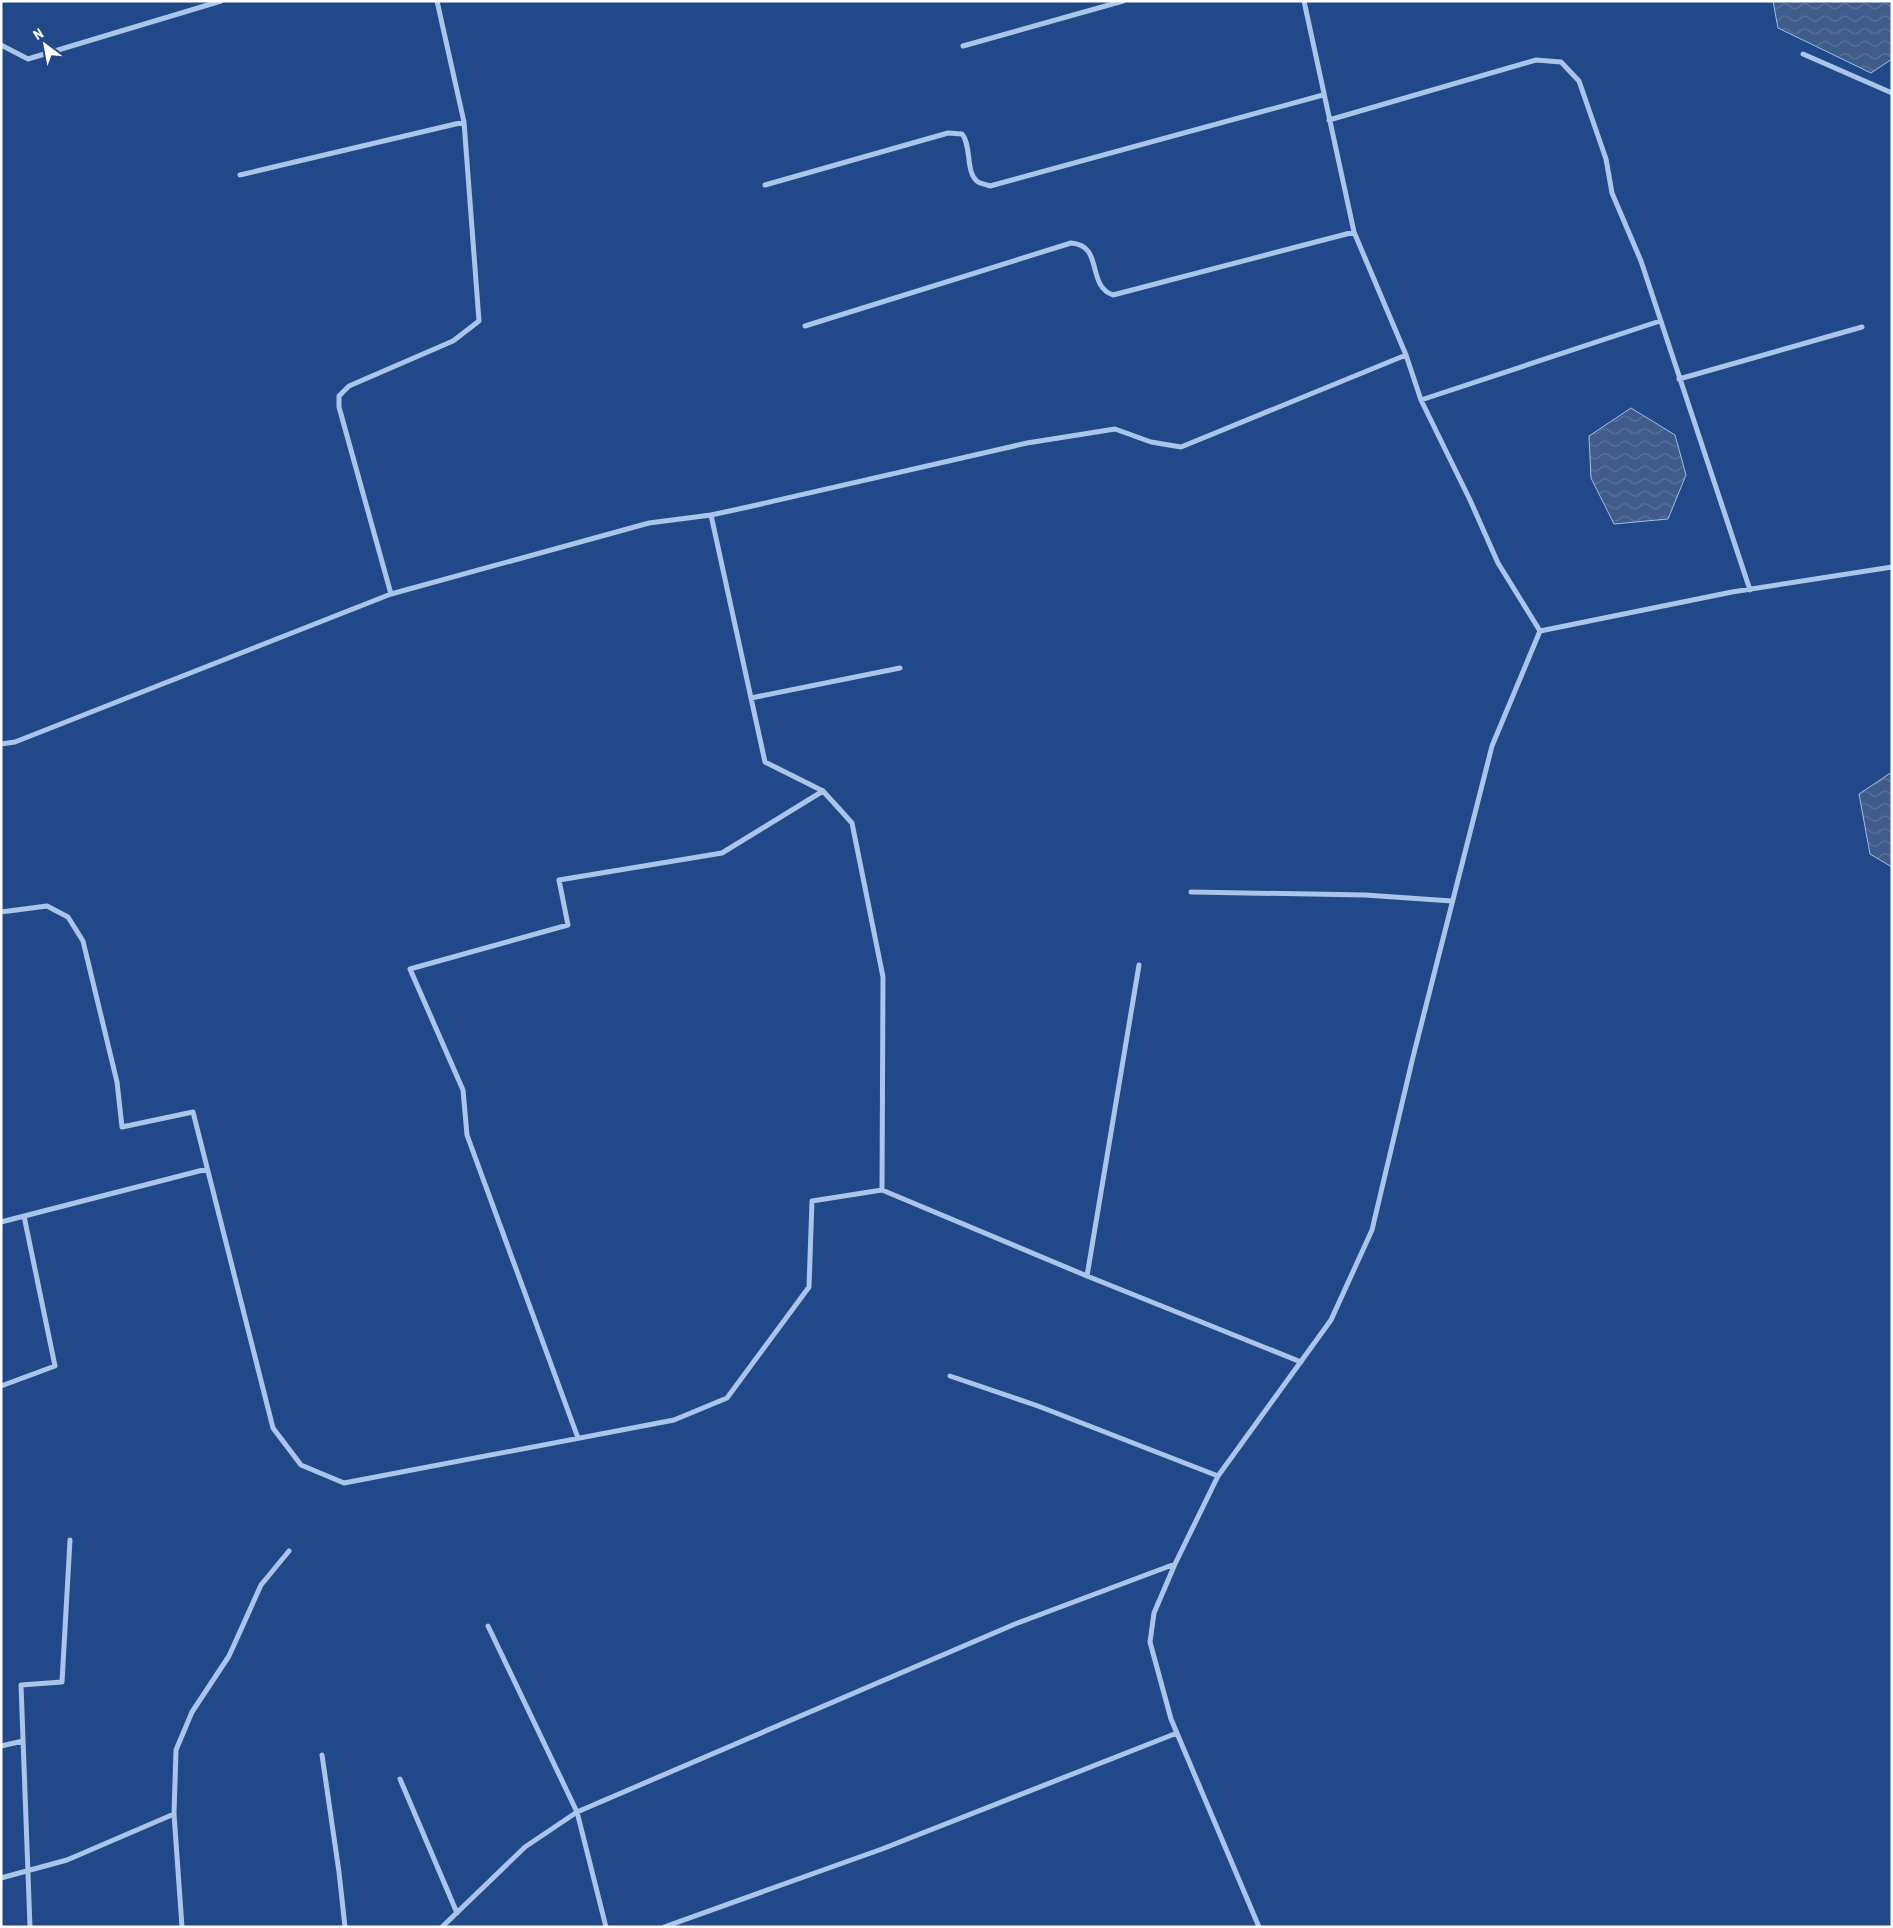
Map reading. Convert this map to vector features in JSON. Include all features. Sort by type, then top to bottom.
[{"type":"street","points":[[1,45],[28,59],[221,1]]},
{"type":"street","points":[[391,594],[339,407],[339,396],[349,386],[453,341],[479,320],[464,122],[438,1]]},
{"type":"street","points":[[963,46],[1123,1]]},
{"type":"street","points":[[1304,1],[1354,232],[1406,355],[1421,400],[1470,500],[1498,564],[1540,631]]},
{"type":"street","points":[[1803,54],[1892,93]]},
{"type":"street","points":[[1329,120],[1536,60],[1561,62],[1579,81],[1606,159],[1612,193],[1641,261],[1750,590]]},
{"type":"street","points":[[765,185],[948,133],[962,134],[966,138],[972,174],[978,181],[990,186],[1323,95]]},
{"type":"street","points":[[240,175],[464,122]]},
{"type":"street","points":[[805,326],[1071,242],[1081,243],[1088,249],[1100,285],[1106,292],[1113,295],[1354,232]]},
{"type":"street","points":[[1421,400],[1660,321]]},
{"type":"street","points":[[1679,379],[1862,327]]},
{"type":"street","points":[[1,744],[14,742],[391,594],[649,523],[711,515],[1027,443],[1115,429],[1151,442],[1181,447],[1406,355]]},
{"type":"street","points":[[711,515],[765,762],[823,791],[852,823],[883,977],[882,1190]]},
{"type":"street","points":[[1540,631],[1750,590],[1892,567]]},
{"type":"street","points":[[1259,1927],[1171,1719],[1150,1642],[1154,1613],[1175,1564],[1218,1476],[1331,1320],[1372,1230],[1452,901],[1492,746],[1540,631]]},
{"type":"street","points":[[751,698],[900,668]]},
{"type":"street","points":[[578,1438],[467,1136],[463,1090],[410,969],[568,925],[559,880],[722,853],[823,791]]},
{"type":"street","points":[[1191,892],[1365,895],[1452,901]]},
{"type":"street","points":[[1,912],[47,906],[68,917],[83,941],[117,1082],[122,1127],[193,1112],[272,1428],[301,1465],[344,1483],[674,1420],[727,1398],[809,1288],[812,1201],[882,1190],[1087,1276],[1302,1362]]},
{"type":"street","points":[[1087,1276],[1139,965]]},
{"type":"street","points":[[1,1222],[206,1169]]},
{"type":"street","points":[[1,1386],[55,1366],[24,1216]]},
{"type":"street","points":[[950,1376],[1038,1406],[1218,1476]]},
{"type":"street","points":[[30,1927],[21,1685],[62,1682],[70,1540]]},
{"type":"street","points":[[182,1927],[174,1814],[176,1750],[192,1712],[229,1656],[262,1585],[289,1551]]},
{"type":"street","points":[[442,1927],[524,1847],[577,1812],[1015,1624],[1175,1564]]},
{"type":"street","points":[[488,1626],[577,1812],[606,1927]]},
{"type":"street","points":[[664,1927],[882,1849],[1176,1733]]},
{"type":"street","points":[[1,1746],[23,1741]]},
{"type":"street","points":[[322,1755],[345,1927]]},
{"type":"street","points":[[400,1779],[457,1913]]},
{"type":"street","points":[[1,1878],[67,1860],[174,1814]]},
{"type":"water","points":[[1773,1],[1892,1],[1892,59],[1871,73],[1778,28]]},
{"type":"water","points":[[1631,408],[1675,435],[1686,475],[1668,519],[1614,524],[1591,478],[1589,436]]},
{"type":"water","points":[[1892,772],[1892,867],[1870,854],[1859,794]]}]
